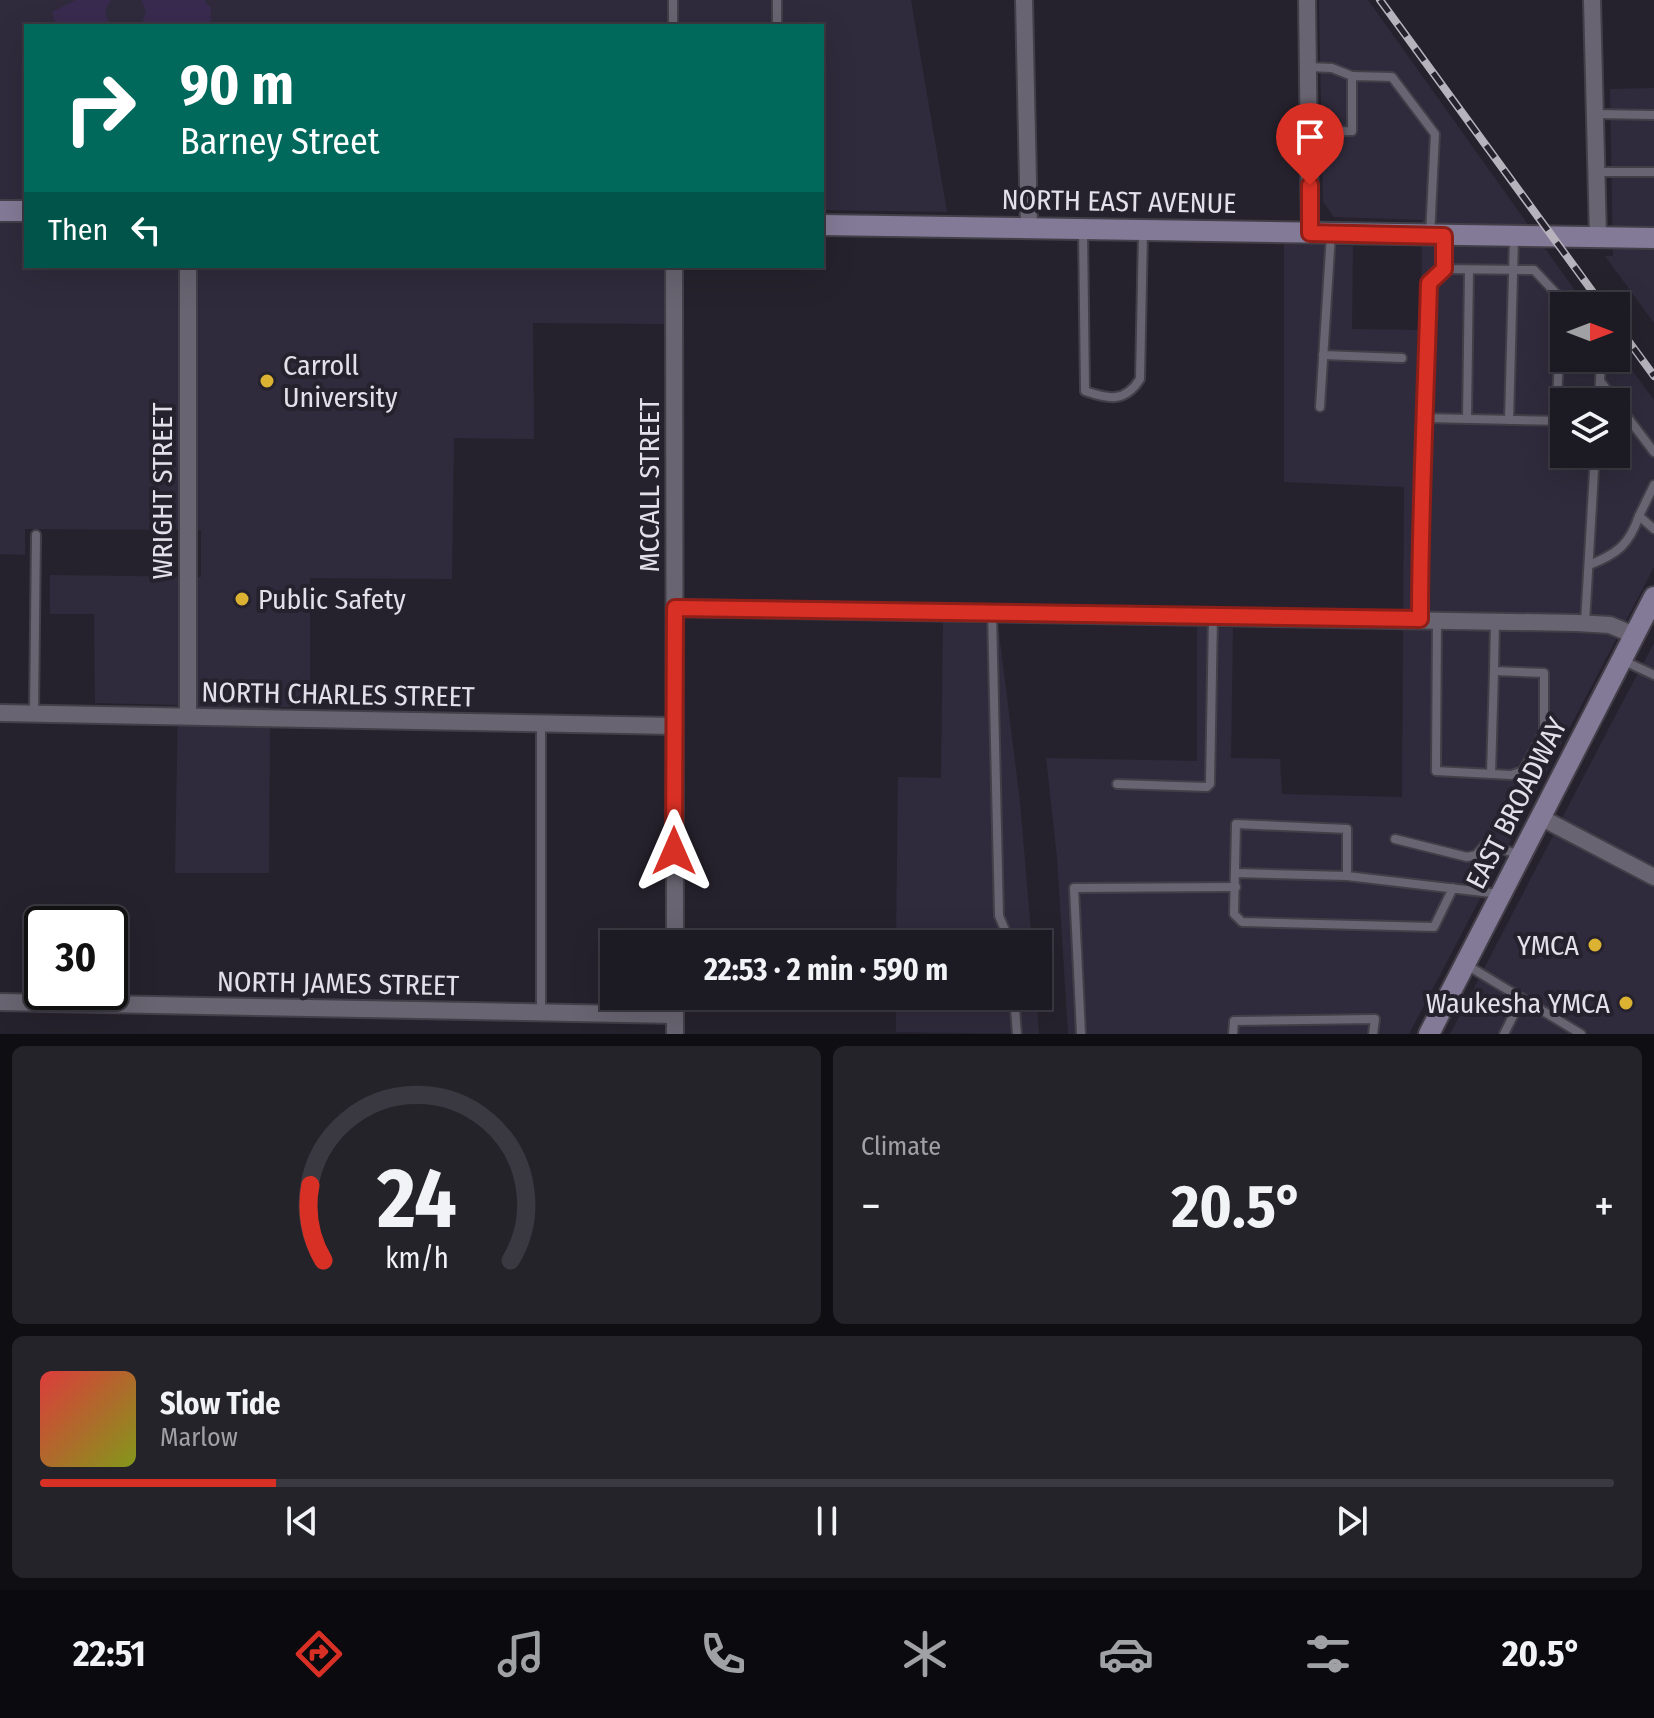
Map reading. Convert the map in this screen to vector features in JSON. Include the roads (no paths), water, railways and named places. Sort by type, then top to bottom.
[{"type":"main road","points":[[0,211],[24,211]]},
{"type":"main road","name":"NORTH EAST AVENUE","points":[[824,225],[1654,238]]},
{"type":"main road","name":"EAST BROADWAY","points":[[1429,1034],[1654,597]]},
{"type":"street","points":[[1024,0],[1029,227]]},
{"type":"street","points":[[1307,0],[1309,132],[1321,233]]},
{"type":"street","points":[[1592,0],[1598,237]]},
{"type":"street","name":"WRIGHT STREET","points":[[188,268],[188,716]]},
{"type":"street","name":"MCCALL STREET","points":[[674,268],[675,930]]},
{"type":"street","points":[[675,608],[1495,621],[1610,625],[1634,635]]},
{"type":"street","name":"NORTH CHARLES STREET","points":[[0,713],[674,726]]},
{"type":"street","points":[[1540,817],[1654,877]]},
{"type":"street","name":"NORTH JAMES STREET","points":[[0,1002],[675,1015]]},
{"type":"street","points":[[675,1010],[675,1034]]},
{"type":"lane","points":[[673,0],[673,24]]},
{"type":"lane","points":[[777,0],[777,24]]},
{"type":"lane","points":[[1308,67],[1332,68],[1352,76],[1392,77],[1435,134],[1437,236],[1444,269]]},
{"type":"lane","points":[[1309,132],[1352,131],[1352,76]]},
{"type":"lane","points":[[1594,114],[1654,115]]},
{"type":"lane","points":[[1596,172],[1654,172]]},
{"type":"lane","points":[[1083,229],[1085,391],[1110,400],[1132,392],[1140,379],[1143,230]]},
{"type":"lane","points":[[1320,407],[1323,355],[1321,233]]},
{"type":"lane","points":[[1509,420],[1514,237]]},
{"type":"lane","points":[[1494,671],[1544,673],[1544,732],[1523,771],[1491,774],[1436,771],[1420,503],[1426,418],[1429,283],[1444,269],[1534,270],[1555,292]]},
{"type":"lane","points":[[1467,419],[1469,270]]},
{"type":"lane","points":[[1323,355],[1402,358]]},
{"type":"lane","points":[[1600,372],[1600,388]]},
{"type":"lane","points":[[1600,381],[1605,388]]},
{"type":"lane","points":[[1426,418],[1550,420]]},
{"type":"lane","points":[[1630,426],[1654,452]]},
{"type":"lane","points":[[1585,624],[1594,468]]},
{"type":"lane","points":[[1589,565],[1616,554],[1630,540],[1654,485]]},
{"type":"lane","points":[[1639,516],[1654,529]]},
{"type":"lane","points":[[34,713],[36,535]]},
{"type":"lane","points":[[992,613],[999,916],[1005,930]]},
{"type":"lane","points":[[1117,784],[1207,787],[1210,784],[1213,617]]},
{"type":"lane","points":[[1491,774],[1495,621]]},
{"type":"lane","points":[[1622,660],[1654,675]]},
{"type":"lane","points":[[541,724],[541,1013]]},
{"type":"lane","points":[[1347,876],[1347,829],[1236,824],[1234,914],[1242,922],[1434,927],[1453,888]]},
{"type":"lane","points":[[1395,839],[1467,857],[1476,855],[1486,844],[1521,855]]},
{"type":"lane","points":[[1236,873],[1347,876],[1501,894]]},
{"type":"lane","points":[[1081,1034],[1074,888],[1236,887]]},
{"type":"lane","points":[[1465,964],[1522,998],[1564,1030],[1581,1034]]},
{"type":"lane","points":[[1504,1034],[1522,998]]},
{"type":"lane","points":[[1015,1010],[1017,1034]]},
{"type":"lane","points":[[1233,1034],[1234,1021],[1375,1019],[1373,1034]]},
{"type":"railway","points":[[1380,0],[1593,292]]},
{"type":"railway","points":[[1630,343],[1654,376]]},
{"type":"place","name":"Carroll University","points":[[267,381]]},
{"type":"place","name":"Public Safety","points":[[242,599]]},
{"type":"place","name":"YMCA","points":[[1595,945]]},
{"type":"place","name":"Waukesha YMCA","points":[[1626,1003]]}]
